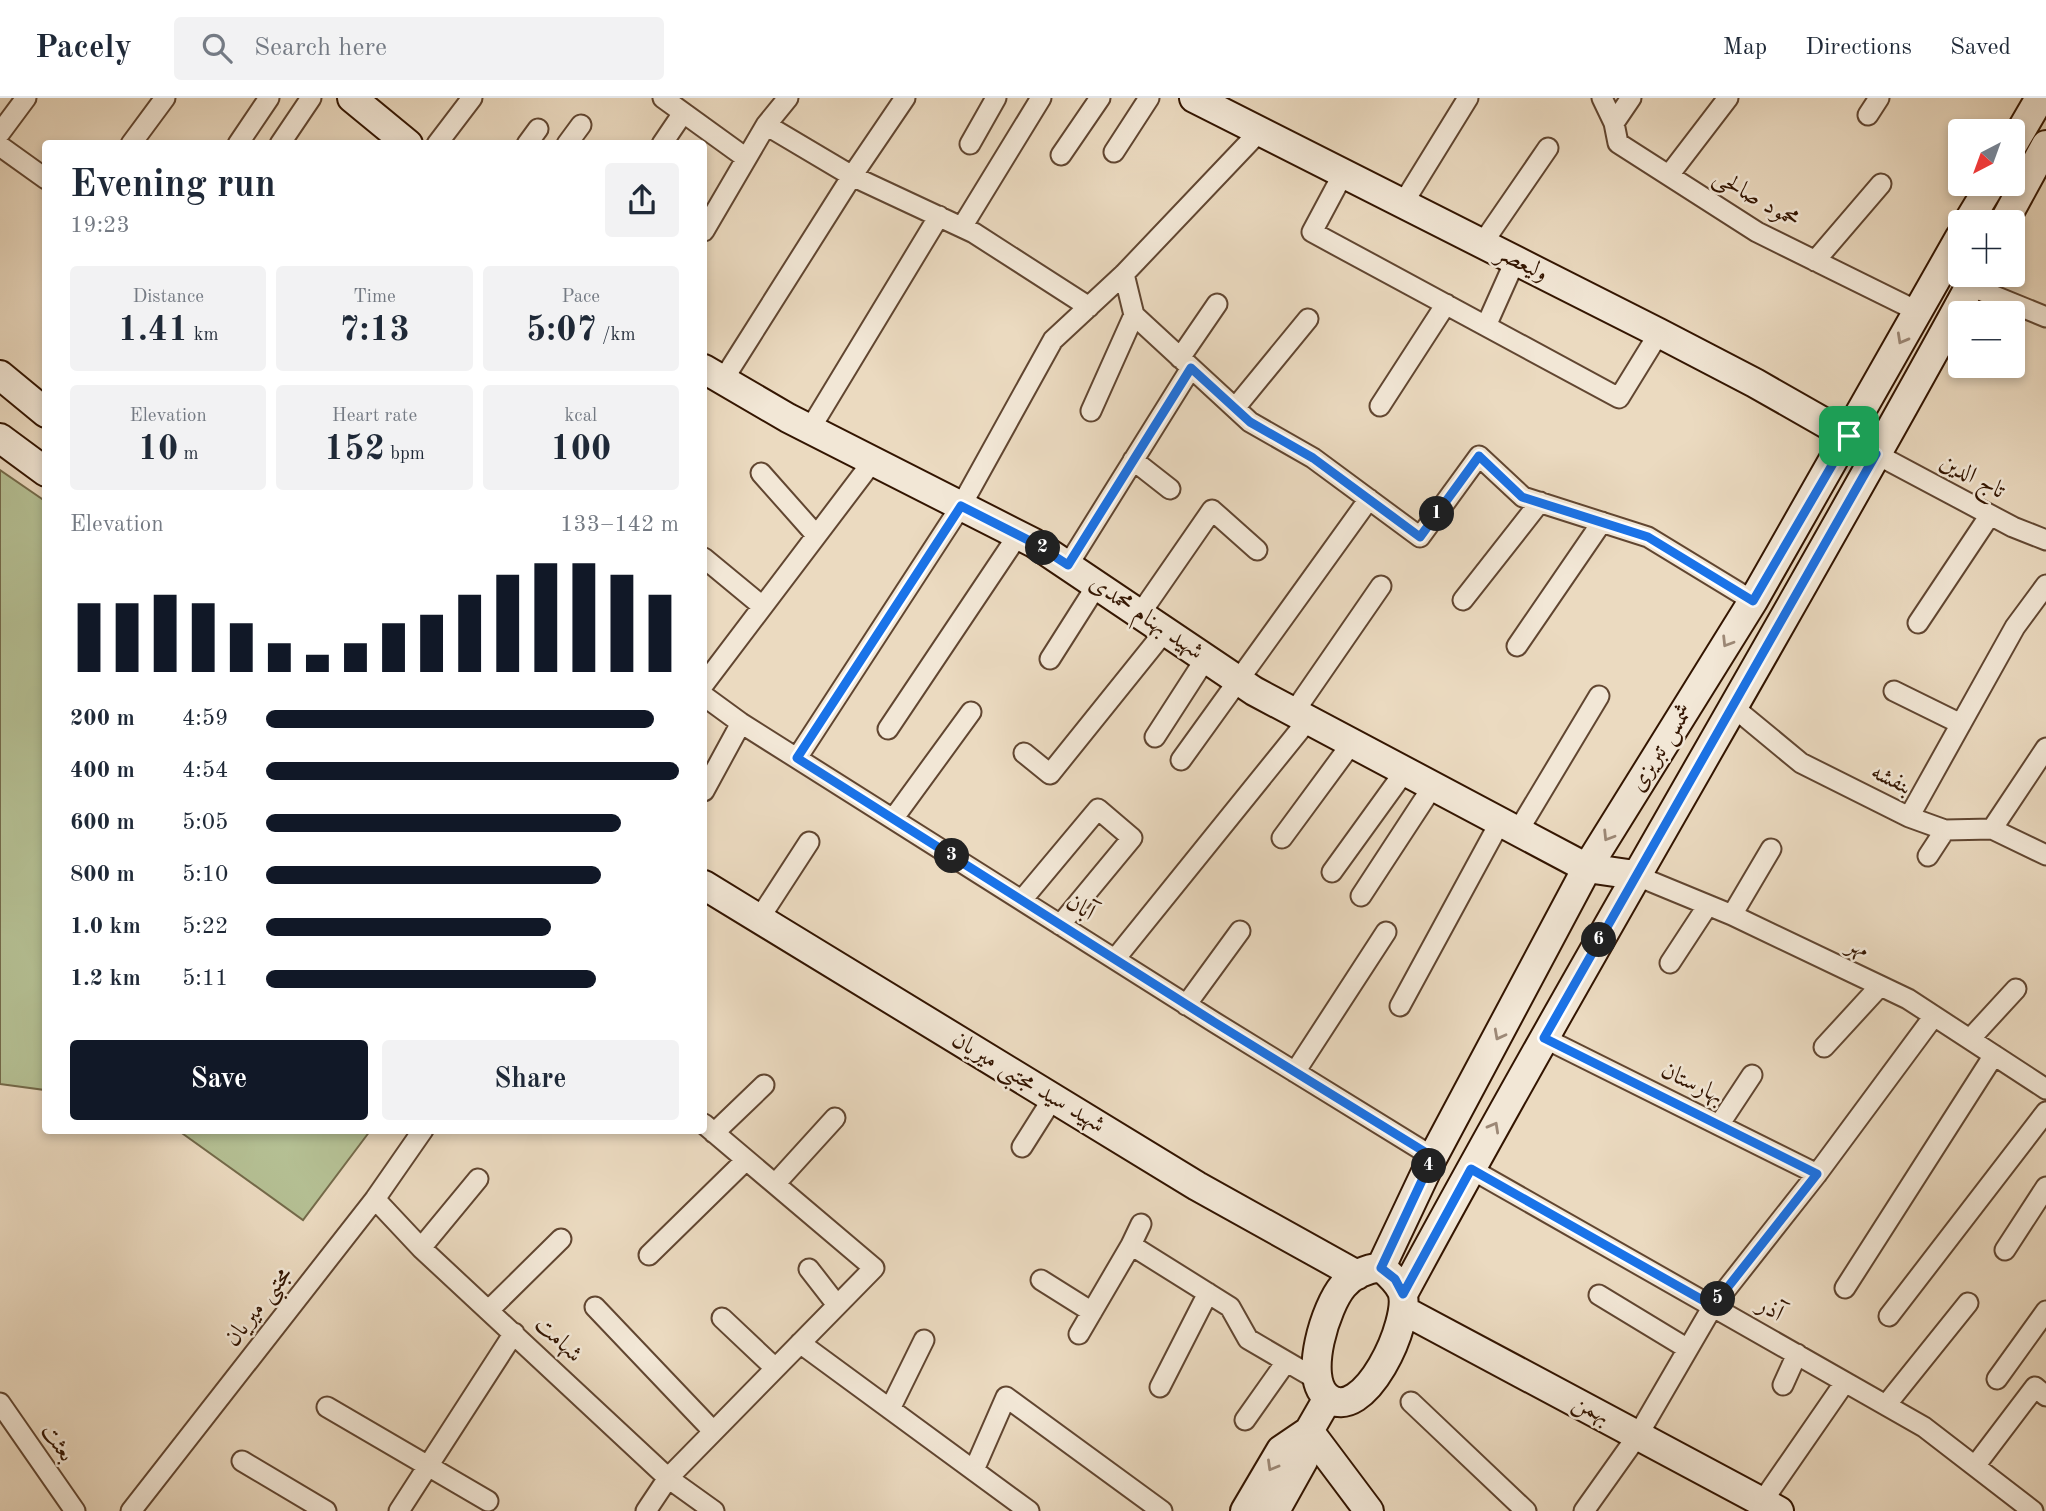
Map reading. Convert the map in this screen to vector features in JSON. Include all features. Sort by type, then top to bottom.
[{"type":"street","points":[[0,133],[26,98]]},
{"type":"street","points":[[134,140],[165,98]]},
{"type":"street","points":[[241,140],[269,98]]},
{"type":"street","points":[[283,140],[311,98]]},
{"type":"street","points":[[352,98],[394,139]]},
{"type":"street","points":[[440,140],[472,98]]},
{"type":"street","points":[[663,98],[746,158]]},
{"type":"street","points":[[707,226],[766,124],[788,98]]},
{"type":"street","points":[[709,374],[905,98]]},
{"type":"street","points":[[971,144],[996,98]]},
{"type":"street","points":[[962,227],[1041,98]]},
{"type":"street","points":[[1061,155],[1100,98]]},
{"type":"street","points":[[1114,152],[1149,98]]},
{"type":"street","name":"ولیعصر","points":[[1194,98],[1226,105],[1259,132],[1659,333],[1849,436],[1876,454]]},
{"type":"street","points":[[1402,205],[1468,98]]},
{"type":"street","name":"محمود صالحی","points":[[1602,98],[1614,123],[1618,143],[1757,232],[1917,311]]},
{"type":"street","points":[[1614,123],[1632,98]]},
{"type":"street","points":[[1669,175],[1728,98]]},
{"type":"street","points":[[1868,115],[1879,98]]},
{"type":"street","points":[[2025,124],[2040,98]]},
{"type":"street","points":[[665,140],[683,113]]},
{"type":"street","points":[[766,124],[852,176],[962,227],[1088,307]]},
{"type":"street","points":[[570,140],[582,125]]},
{"type":"street","points":[[797,758],[961,506],[1053,340],[1124,274],[1259,132]]},
{"type":"street","points":[[2013,210],[2038,179],[2046,145]]},
{"type":"street","points":[[0,146],[42,176]]},
{"type":"street","points":[[1482,244],[1548,148]]},
{"type":"street","points":[[1343,174],[1312,232],[1619,398],[1659,333]]},
{"type":"street","points":[[1815,261],[1881,184]]},
{"type":"street","points":[[810,429],[939,216]]},
{"type":"street","name":"شمس تبریزی","points":[[1948,258],[1753,601],[1587,869],[1369,1271],[1344,1285],[1328,1315],[1315,1368],[1323,1389],[1339,1402],[1347,1402],[1361,1395],[1389,1355],[1398,1332],[1403,1302],[1471,1169],[1969,287]]},
{"type":"street","points":[[1486,326],[1515,261]]},
{"type":"street","points":[[1124,274],[1134,315],[1250,422],[1313,458],[1420,537],[1479,456],[1522,497],[1648,537],[1753,601]]},
{"type":"street","points":[[1987,287],[2046,317]]},
{"type":"street","points":[[1068,565],[1133,460],[1217,304]]},
{"type":"street","points":[[1380,407],[1446,304]]},
{"type":"street","points":[[1091,411],[1134,315]]},
{"type":"street","points":[[1235,408],[1308,319]]},
{"type":"street","name":"شهید بهنام محمدی","points":[[709,374],[810,429],[1018,535],[1068,565],[1238,680],[1587,869]]},
{"type":"street","points":[[0,375],[42,410]]},
{"type":"street","points":[[0,438],[42,469]]},
{"type":"street","name":"تاج الدین","points":[[1876,454],[2013,527],[2046,540]]},
{"type":"street","points":[[1133,460],[1170,489]]},
{"type":"street","points":[[707,680],[873,461]]},
{"type":"street","points":[[761,473],[816,535]]},
{"type":"street","points":[[1181,760],[1369,499]]},
{"type":"street","points":[[1463,600],[1540,502]]},
{"type":"street","points":[[1140,614],[1212,510],[1257,550]]},
{"type":"street","points":[[1917,623],[1990,515]]},
{"type":"street","points":[[1517,646],[1602,522]]},
{"type":"street","points":[[888,729],[1018,535]]},
{"type":"street","points":[[707,560],[762,606]]},
{"type":"street","points":[[1050,659],[1097,585]]},
{"type":"street","points":[[1909,817],[2015,627],[2046,585]]},
{"type":"street","points":[[1115,959],[1301,716],[1381,586]]},
{"type":"street","points":[[1024,753],[1050,774],[1165,631]]},
{"type":"street","points":[[1155,737],[1206,658]]},
{"type":"street","points":[[1894,691],[1961,724]]},
{"type":"street","points":[[1400,1006],[1509,827],[1599,696]]},
{"type":"street","name":"آبان","points":[[707,698],[741,723],[1060,925],[1433,1157]]},
{"type":"street","name":"بنفشه","points":[[1732,706],[1801,763],[1909,817],[1945,830],[1992,829],[2046,855]]},
{"type":"street","points":[[893,819],[971,712]]},
{"type":"street","points":[[707,785],[741,723]]},
{"type":"street","points":[[1282,838],[1352,743]]},
{"type":"street","points":[[1992,829],[2046,748]]},
{"type":"street","points":[[1332,872],[1405,771]]},
{"type":"street","points":[[1361,896],[1433,786]]},
{"type":"street","points":[[1022,900],[1098,809],[1132,838],[1060,925]]},
{"type":"street","points":[[1928,856],[1945,830]]},
{"type":"street","points":[[759,919],[809,842]]},
{"type":"street","points":[[1732,915],[1771,849]]},
{"type":"street","points":[[1587,869],[1635,875]]},
{"type":"street","name":"مهر","points":[[1635,875],[1732,915],[1908,999],[2046,1089]]},
{"type":"street","name":"شهید سید مجتبی میریان","points":[[707,887],[1197,1186],[1369,1271]]},
{"type":"street","points":[[1670,964],[1708,905]]},
{"type":"street","points":[[1186,1004],[1240,931]]},
{"type":"street","points":[[1295,1072],[1386,932]]},
{"type":"street","points":[[1824,1047],[1880,986]]},
{"type":"street","points":[[1970,1039],[2016,989]]},
{"type":"street","points":[[1584,1511],[1638,1435],[1713,1306],[1817,1174],[1934,1016]]},
{"type":"street","name":"بهارستان","points":[[1544,1038],[1817,1174]]},
{"type":"street","points":[[1845,1288],[1994,1055]]},
{"type":"street","points":[[1719,1125],[1752,1075]]},
{"type":"street","points":[[646,1511],[668,1478],[874,1268],[709,1128],[764,1085]]},
{"type":"street","points":[[1022,1147],[1053,1098]]},
{"type":"street","points":[[1889,1316],[2046,1112]]},
{"type":"street","points":[[775,1184],[835,1118]]},
{"type":"street","name":"مجتبی میریان","points":[[131,1511],[375,1199],[420,1134]]},
{"type":"street","points":[[649,1255],[746,1160]]},
{"type":"street","name":"آذر","points":[[1471,1169],[1924,1427],[2033,1511]]},
{"type":"street","points":[[421,1248],[478,1179]]},
{"type":"street","points":[[2005,1250],[2046,1187]]},
{"type":"street","name":"شهامت","points":[[375,1199],[421,1248],[668,1478],[714,1511]]},
{"type":"street","points":[[1079,1334],[1141,1224]]},
{"type":"street","points":[[489,1310],[561,1239]]},
{"type":"street","points":[[1131,1245],[1230,1307],[1248,1339],[1323,1389],[1309,1431],[1303,1461],[1275,1511]]},
{"type":"street","points":[[809,1269],[837,1305]]},
{"type":"street","points":[[1369,1271],[1395,1279],[1403,1302]]},
{"type":"street","points":[[1041,1280],[1092,1312]]},
{"type":"street","points":[[1160,1387],[1208,1293]]},
{"type":"street","points":[[1599,1295],[1688,1349]]},
{"type":"street","name":"بهمن","points":[[1403,1302],[1638,1435],[1771,1506]]},
{"type":"street","points":[[1886,1405],[1968,1303]]},
{"type":"street","points":[[595,1307],[713,1432]]},
{"type":"street","points":[[1997,1379],[2046,1311]]},
{"type":"street","points":[[722,1318],[775,1368]]},
{"type":"street","points":[[399,1511],[514,1333]]},
{"type":"street","points":[[890,1409],[924,1340]]},
{"type":"street","points":[[800,1343],[1029,1511]]},
{"type":"street","points":[[1783,1385],[1797,1354]]},
{"type":"street","points":[[1245,1420],[1286,1362]]},
{"type":"street","points":[[1771,1506],[1845,1381]]},
{"type":"street","points":[[1975,1466],[2035,1387],[2046,1396]]},
{"type":"street","points":[[974,1470],[1006,1397],[1162,1511]]},
{"type":"street","points":[[1411,1402],[1526,1511]]},
{"type":"street","name":"بعثت","points":[[0,1403],[75,1511]]},
{"type":"street","points":[[327,1407],[488,1501]]},
{"type":"street","points":[[1245,1511],[1281,1450],[1309,1431]]},
{"type":"street","points":[[1309,1431],[1369,1511]]},
{"type":"street","points":[[242,1461],[326,1511]]},
{"type":"green space","points":[[0,470],[42,499],[42,1090],[0,1084]]},
{"type":"green space","points":[[183,1134],[368,1134],[303,1220]]},
{"type":"route","points":[[1191,368],[1250,422],[1313,458],[1420,537],[1479,456],[1522,497],[1648,537],[1753,601],[1849,436],[1876,454],[1544,1038],[1817,1174],[1713,1306],[1471,1169],[1403,1294],[1395,1279],[1381,1268],[1433,1157],[797,758],[961,506],[1034,543],[1068,565],[1191,368]]}]
